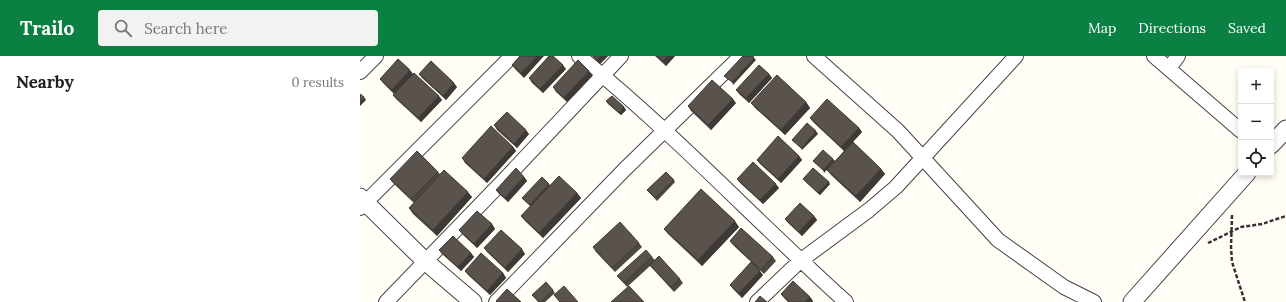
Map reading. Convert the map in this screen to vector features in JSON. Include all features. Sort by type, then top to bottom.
[{"type":"street","points":[[360,72],[376,56]]},
{"type":"street","points":[[473,302],[425,261],[362,203],[512,56]]},
{"type":"street","points":[[579,56],[664,130],[800,261],[846,302]]},
{"type":"street","points":[[386,302],[621,56]]},
{"type":"street","points":[[496,302],[664,130],[741,56]]},
{"type":"street","points":[[814,56],[898,131],[998,240],[1064,287],[1094,302]]},
{"type":"street","points":[[756,302],[800,261],[869,210],[896,187],[1016,56]]},
{"type":"street","points":[[1154,56],[1238,128]]},
{"type":"street","points":[[1169,68],[1178,56]]},
{"type":"street","points":[[1274,142],[1286,128]]},
{"type":"street","points":[[1132,302],[1245,176]]},
{"type":"path","points":[[1233,190],[1231,246],[1232,262],[1245,302]]},
{"type":"path","points":[[1206,244],[1232,230],[1268,222],[1286,216]]},
{"type":"building","points":[[520,56],[537,56],[521,73],[512,65]]},
{"type":"building","points":[[549,56],[553,56],[563,65],[540,89],[529,78]]},
{"type":"building","points":[[593,56],[601,56],[597,60]]},
{"type":"building","points":[[657,56],[668,56],[663,61]]},
{"type":"building","points":[[743,56],[753,56],[754,58],[732,82],[724,76]]},
{"type":"building","points":[[398,59],[410,70],[392,90],[380,79]]},
{"type":"building","points":[[578,60],[589,71],[564,98],[553,87]]},
{"type":"building","points":[[431,61],[454,83],[443,96],[419,74]]},
{"type":"building","points":[[759,65],[769,74],[746,98],[736,90]]},
{"type":"building","points":[[414,73],[439,96],[418,118],[393,95]]},
{"type":"building","points":[[777,75],[806,102],[781,130],[751,103]]},
{"type":"building","points":[[712,80],[733,99],[708,125],[688,106]]},
{"type":"building","points":[[360,94],[364,97],[360,102]]},
{"type":"building","points":[[612,96],[624,107],[619,113],[606,101]]},
{"type":"building","points":[[827,99],[859,128],[841,147],[810,118]]},
{"type":"building","points":[[507,112],[526,130],[514,144],[494,125]]},
{"type":"building","points":[[807,123],[816,131],[801,148],[792,140]]},
{"type":"building","points":[[491,126],[513,147],[484,179],[462,158]]},
{"type":"building","points":[[778,136],[799,156],[778,179],[757,160]]},
{"type":"building","points":[[853,142],[881,169],[856,196],[827,170]]},
{"type":"building","points":[[823,150],[833,159],[823,170],[813,161]]},
{"type":"building","points":[[417,151],[438,172],[411,199],[390,179]]},
{"type":"building","points":[[753,162],[776,184],[760,200],[737,179]]},
{"type":"building","points":[[516,168],[524,177],[505,198],[496,190]]},
{"type":"building","points":[[813,168],[829,182],[818,193],[803,179]]},
{"type":"building","points":[[444,170],[468,192],[433,230],[409,208]]},
{"type":"building","points":[[666,172],[674,180],[655,198],[647,190]]},
{"type":"building","points":[[559,176],[577,193],[539,233],[521,216]]},
{"type":"building","points":[[542,177],[549,184],[530,205],[522,198]]},
{"type":"building","points":[[701,189],[735,221],[698,260],[664,229]]},
{"type":"building","points":[[800,203],[814,216],[799,232],[785,219]]},
{"type":"building","points":[[477,211],[492,224],[474,244],[459,230]]},
{"type":"building","points":[[620,222],[639,243],[612,268],[593,247]]},
{"type":"building","points":[[741,228],[773,257],[761,270],[730,241]]},
{"type":"building","points":[[501,230],[522,249],[505,268],[484,248]]},
{"type":"building","points":[[453,236],[471,253],[458,267],[439,250]]},
{"type":"building","points":[[646,250],[652,257],[624,283],[617,276]]},
{"type":"building","points":[[481,253],[503,273],[487,291],[465,271]]},
{"type":"building","points":[[659,256],[680,279],[671,287],[650,265]]},
{"type":"building","points":[[751,262],[760,271],[739,293],[730,285]]},
{"type":"building","points":[[793,281],[810,297],[805,302],[790,302],[781,294]]},
{"type":"building","points":[[546,282],[553,290],[541,302],[539,302],[532,295]]},
{"type":"building","points":[[564,286],[578,302],[560,302],[554,295]]},
{"type":"building","points":[[629,286],[644,302],[611,302]]},
{"type":"building","points":[[507,289],[521,302],[497,302],[496,301]]},
{"type":"building","points":[[760,296],[767,302],[755,302]]}]
